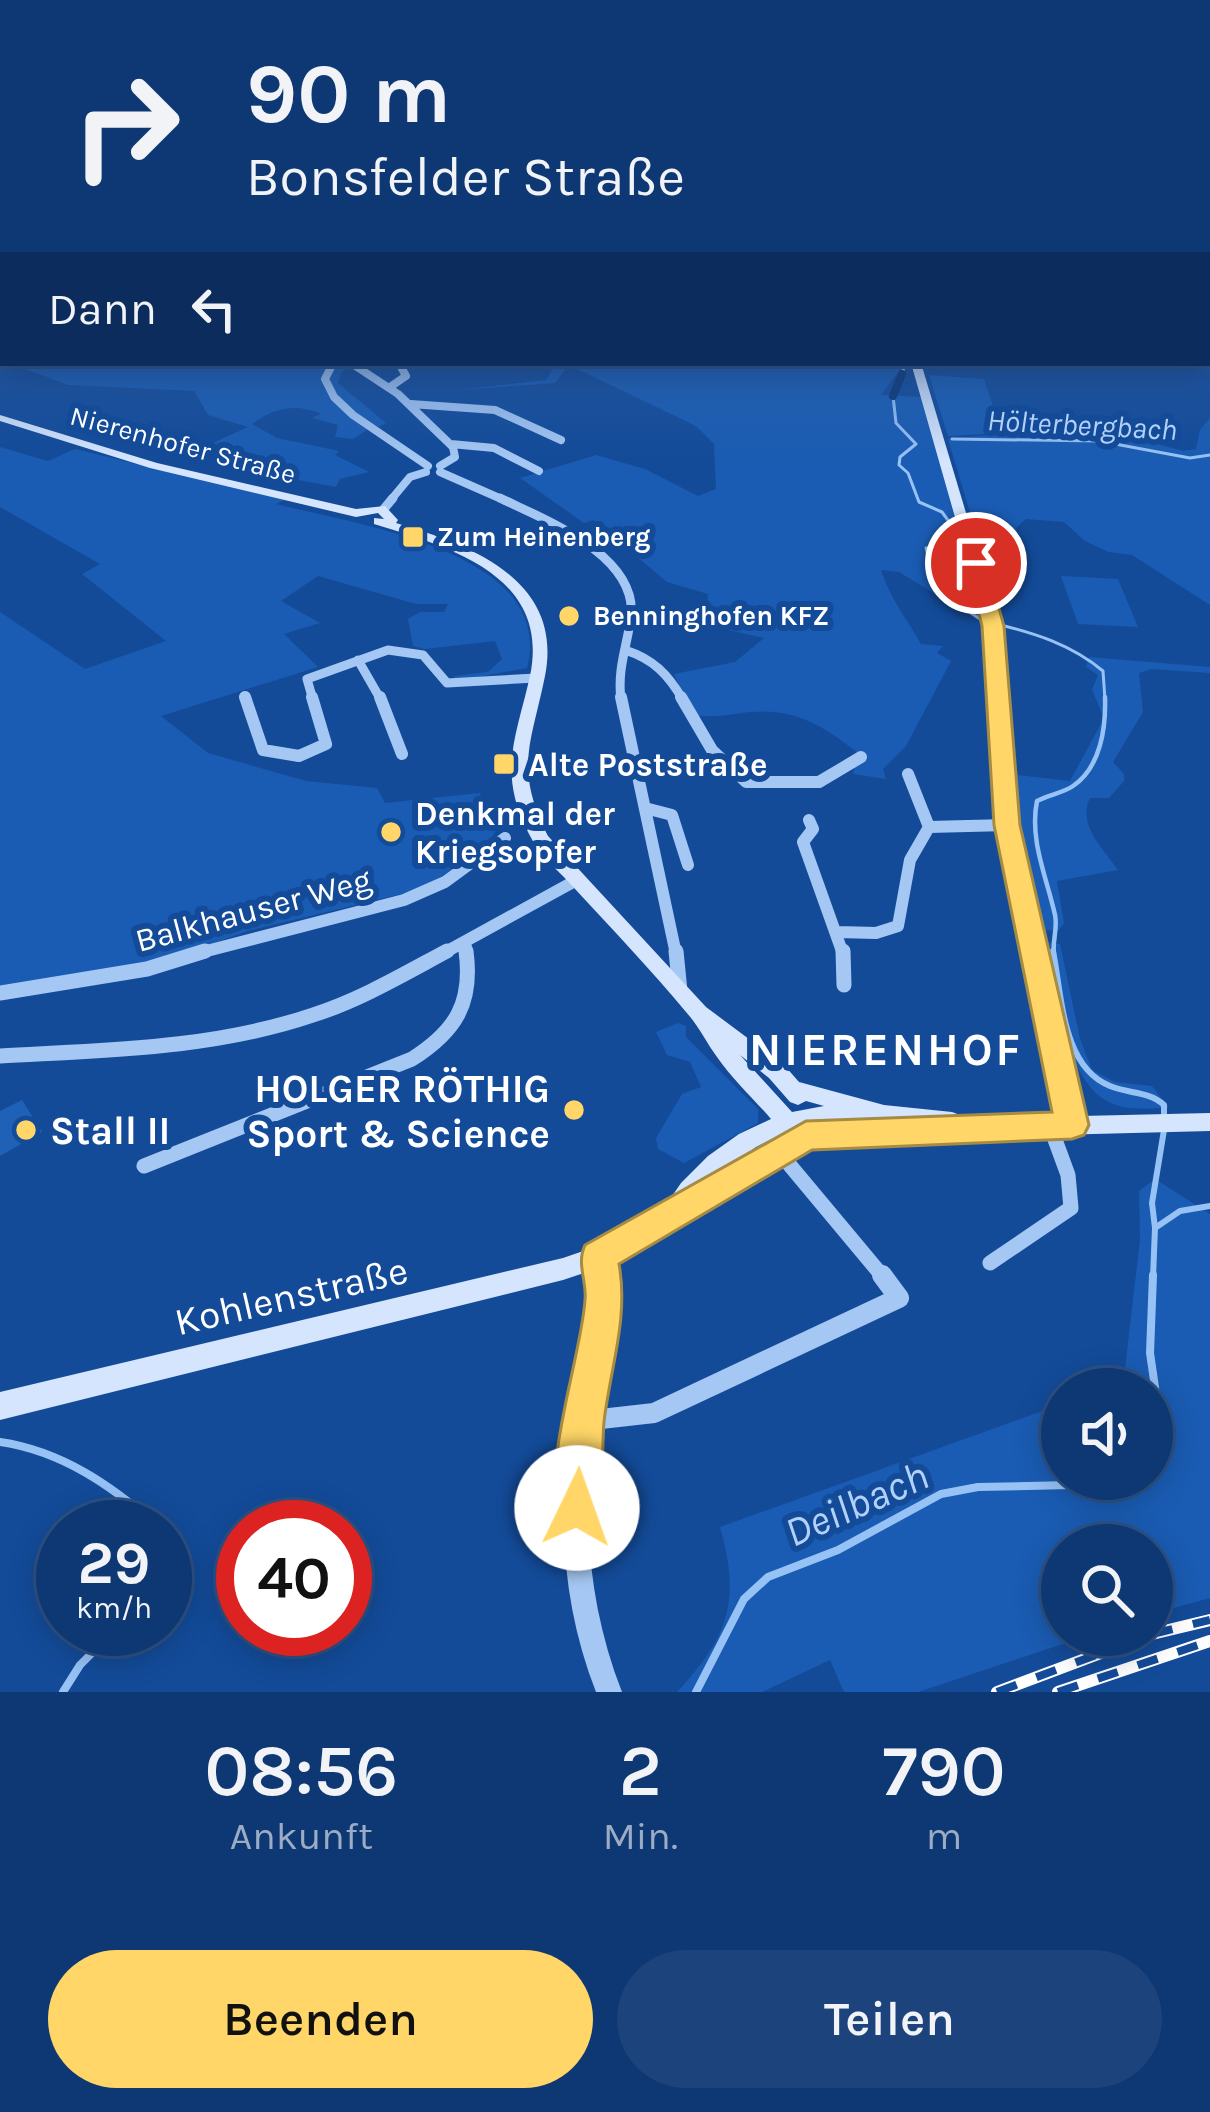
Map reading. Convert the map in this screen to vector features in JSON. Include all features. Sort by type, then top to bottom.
[{"type":"main road","points":[[917,366],[992,622],[1007,825],[1061,1126]]},
{"type":"main road","name":"Nierenhofer Straße","points":[[0,418],[154,466],[356,513],[357,520],[381,514],[474,554],[514,585],[539,628],[536,678],[519,733],[517,782],[540,839],[697,1010]]},
{"type":"main road","points":[[697,1010],[727,1055],[797,1130],[1210,1122]]},
{"type":"main road","points":[[697,1010],[727,1030],[793,1089],[884,1114],[986,1126]]},
{"type":"main road","points":[[793,1089],[797,1130]]},
{"type":"main road","points":[[797,1130],[884,1114]]},
{"type":"main road","name":"Kohlenstraße","points":[[0,1406],[477,1291],[598,1257],[675,1208],[712,1192],[797,1130]]},
{"type":"street","points":[[332,366],[325,379],[334,397],[427,469]]},
{"type":"street","points":[[356,366],[394,390],[451,444],[456,455],[440,469]]},
{"type":"street","points":[[394,390],[406,376],[401,366]]},
{"type":"street","points":[[411,404],[487,408],[561,440]]},
{"type":"street","points":[[451,444],[494,448],[539,471]]},
{"type":"street","points":[[381,514],[410,477],[440,469],[610,565],[632,598],[619,686],[666,895],[680,992]]},
{"type":"street","points":[[245,696],[263,751],[280,756],[312,754],[326,744],[307,681],[358,660],[403,649],[423,655],[434,674],[447,683],[536,678]]},
{"type":"street","points":[[625,650],[662,665],[707,745],[746,782],[815,785],[842,775],[861,757]]},
{"type":"street","points":[[358,660],[374,680],[401,754]]},
{"type":"street","points":[[908,774],[929,827]]},
{"type":"street","points":[[645,808],[672,815],[688,866]]},
{"type":"street","points":[[809,820],[813,829],[803,842],[837,932],[848,974],[844,985]]},
{"type":"street","points":[[929,827],[1007,825]]},
{"type":"street","points":[[837,932],[876,933],[898,926],[910,860],[929,827]]},
{"type":"street","name":"Balkhauser Weg","points":[[0,994],[147,969],[251,936],[416,896],[459,874],[505,838]]},
{"type":"street","points":[[0,1056],[145,1048],[231,1036],[314,1015],[465,942],[574,880]]},
{"type":"street","points":[[144,1166],[412,1059],[438,1043],[457,1026],[467,1006],[465,942]]},
{"type":"street","points":[[990,1263],[1071,1208],[1061,1126]]},
{"type":"street","points":[[584,1420],[654,1413],[899,1298],[821,1197],[797,1130]]},
{"type":"street","points":[[598,1257],[605,1297],[578,1466],[579,1564],[587,1622],[610,1692]]},
{"type":"shaded area","points":[[17,366],[349,366],[338,383],[386,423],[378,427],[355,411],[341,399],[329,375],[323,375],[329,397],[368,429],[353,439],[335,437],[338,425],[312,418],[321,414],[294,408],[268,414],[252,424],[277,438],[339,451],[335,455],[369,472],[340,479],[336,487],[277,476],[255,462],[214,453],[184,456],[248,427],[208,415],[194,391],[68,385]]},
{"type":"shaded area","points":[[903,366],[881,395],[922,397],[983,623],[899,572],[881,570],[921,644],[943,646],[937,653],[951,661],[906,746],[883,769],[886,779],[853,774],[858,753],[796,716],[692,714],[674,674],[735,662],[764,638],[705,625],[708,594],[667,582],[593,520],[584,523],[520,478],[596,455],[645,469],[698,496],[716,489],[714,444],[696,426],[573,367],[567,367],[555,383],[458,390],[546,380],[554,367]]},
{"type":"shaded area","points":[[929,375],[984,379],[1002,433],[948,436]]},
{"type":"shaded area","points":[[1058,416],[1183,451],[1196,449],[1200,430],[1210,418],[1210,605],[1132,555],[1109,552],[1085,541],[1064,522],[1026,519],[1016,528],[1020,542],[981,549],[948,439],[990,435],[1096,438],[1069,435]]},
{"type":"shaded area","points":[[0,447],[48,461],[75,449],[285,500],[276,504],[397,534],[481,570],[511,596],[528,628],[527,668],[456,681],[454,676],[488,672],[502,659],[495,641],[425,649],[413,646],[408,619],[420,612],[444,612],[448,604],[416,604],[318,576],[281,601],[320,623],[284,634],[318,667],[161,716],[208,753],[306,781],[377,788],[385,803],[480,793],[483,801],[497,809],[500,825],[488,842],[426,888],[248,931],[171,958],[0,993],[0,612],[85,669],[166,641],[82,574],[100,564],[0,507]]},
{"type":"shaded area","points":[[1061,576],[1118,579],[1138,627],[1078,624]]},
{"type":"shaded area","points":[[1089,657],[1210,667],[1210,673],[1152,669],[1139,673],[1143,712],[1113,762],[1124,781],[1109,798],[1090,798],[1087,808],[1093,836],[1118,870],[1057,881],[1064,923],[1058,931],[1044,930],[1021,824],[1017,775],[1070,781],[1104,718],[1092,690],[1098,675],[1086,667]]},
{"type":"shaded area","points":[[1049,943],[1060,944],[1080,1039],[1092,1070],[1115,1082],[1152,1086],[1169,1108],[1113,1104],[1083,1077],[1065,1033]]},
{"type":"shaded area","points":[[678,1023],[686,1026],[686,1037],[758,1109],[758,1123],[684,1163],[658,1149],[656,1138],[682,1094],[701,1087],[690,1062],[667,1055],[656,1032]]},
{"type":"shaded area","points":[[1155,1179],[1210,1214],[1210,1598],[1173,1608],[1173,1524],[1041,1524],[1041,1651],[918,1692],[844,1692],[830,1660],[762,1692],[677,1692],[709,1653],[726,1616],[729,1576],[720,1527],[1041,1412],[1041,1500],[1173,1500],[1173,1368],[1125,1368],[1140,1240],[1139,1191]]},
{"type":"building","name":"Stall II","points":[[22,1100],[42,1132],[0,1156],[0,1111]]},
{"type":"waterway","points":[[902,374],[904,366]]},
{"type":"waterway","points":[[893,396],[902,374]]},
{"type":"waterway","points":[[893,396],[896,423],[916,444],[900,457],[899,465],[908,473],[919,502],[942,512],[950,523],[946,526],[950,544],[926,548],[938,592],[985,622]]},
{"type":"waterway","name":"Hölterbergbach","points":[[952,439],[1099,441],[1190,458],[1210,455]]},
{"type":"waterway","points":[[996,624],[1052,641],[1091,662],[1103,671],[1105,699]]},
{"type":"waterway","points":[[1054,954],[1056,920],[1037,844],[1037,801],[1073,786],[1090,768],[1103,733],[1105,699]]},
{"type":"waterway","points":[[1053,951],[1067,1028],[1082,1063],[1110,1086],[1158,1100],[1164,1105],[1164,1119]]},
{"type":"waterway","points":[[1155,1228],[1152,1203],[1164,1130]]},
{"type":"waterway","name":"Deilbach","points":[[1155,1228],[1180,1211],[1210,1206]]},
{"type":"waterway","name":"Deilbach","points":[[1153,1278],[1155,1228]]},
{"type":"waterway","name":"Deilbach","points":[[1152,1368],[1153,1275]]},
{"type":"waterway","name":"Deilbach","points":[[0,1442],[65,1462],[125,1500]]},
{"type":"waterway","name":"Deilbach","points":[[696,1692],[744,1599],[768,1577],[838,1550],[941,1494],[978,1487],[1041,1486]]},
{"type":"waterway","name":"Deilbach","points":[[63,1692],[89,1656]]},
{"type":"railway","points":[[1173,1629],[1210,1620]]},
{"type":"railway","points":[[1058,1692],[1210,1641]]},
{"type":"railway","points":[[997,1692],[1093,1656]]},
{"type":"place","name":"Zum Heinenberg","points":[[413,537]]},
{"type":"place","name":"Benninghofen KFZ","points":[[569,616]]},
{"type":"place","name":"Alte Poststraße","points":[[504,764]]},
{"type":"place","name":"Denkmal der Kriegsopfer","points":[[391,832]]},
{"type":"place","name":"HOLGER RÖTHIG Sport & Science","points":[[574,1110]]},
{"type":"place","name":"Stall II","points":[[26,1130]]},
{"type":"district","name":"NIERENHOF","points":[[886,1049]]},
{"type":"route","points":[[577,1508],[584,1420],[605,1297],[598,1257],[675,1208],[712,1192],[806,1136],[831,1131],[1072,1125],[1007,825],[993,626],[976,563]]}]
